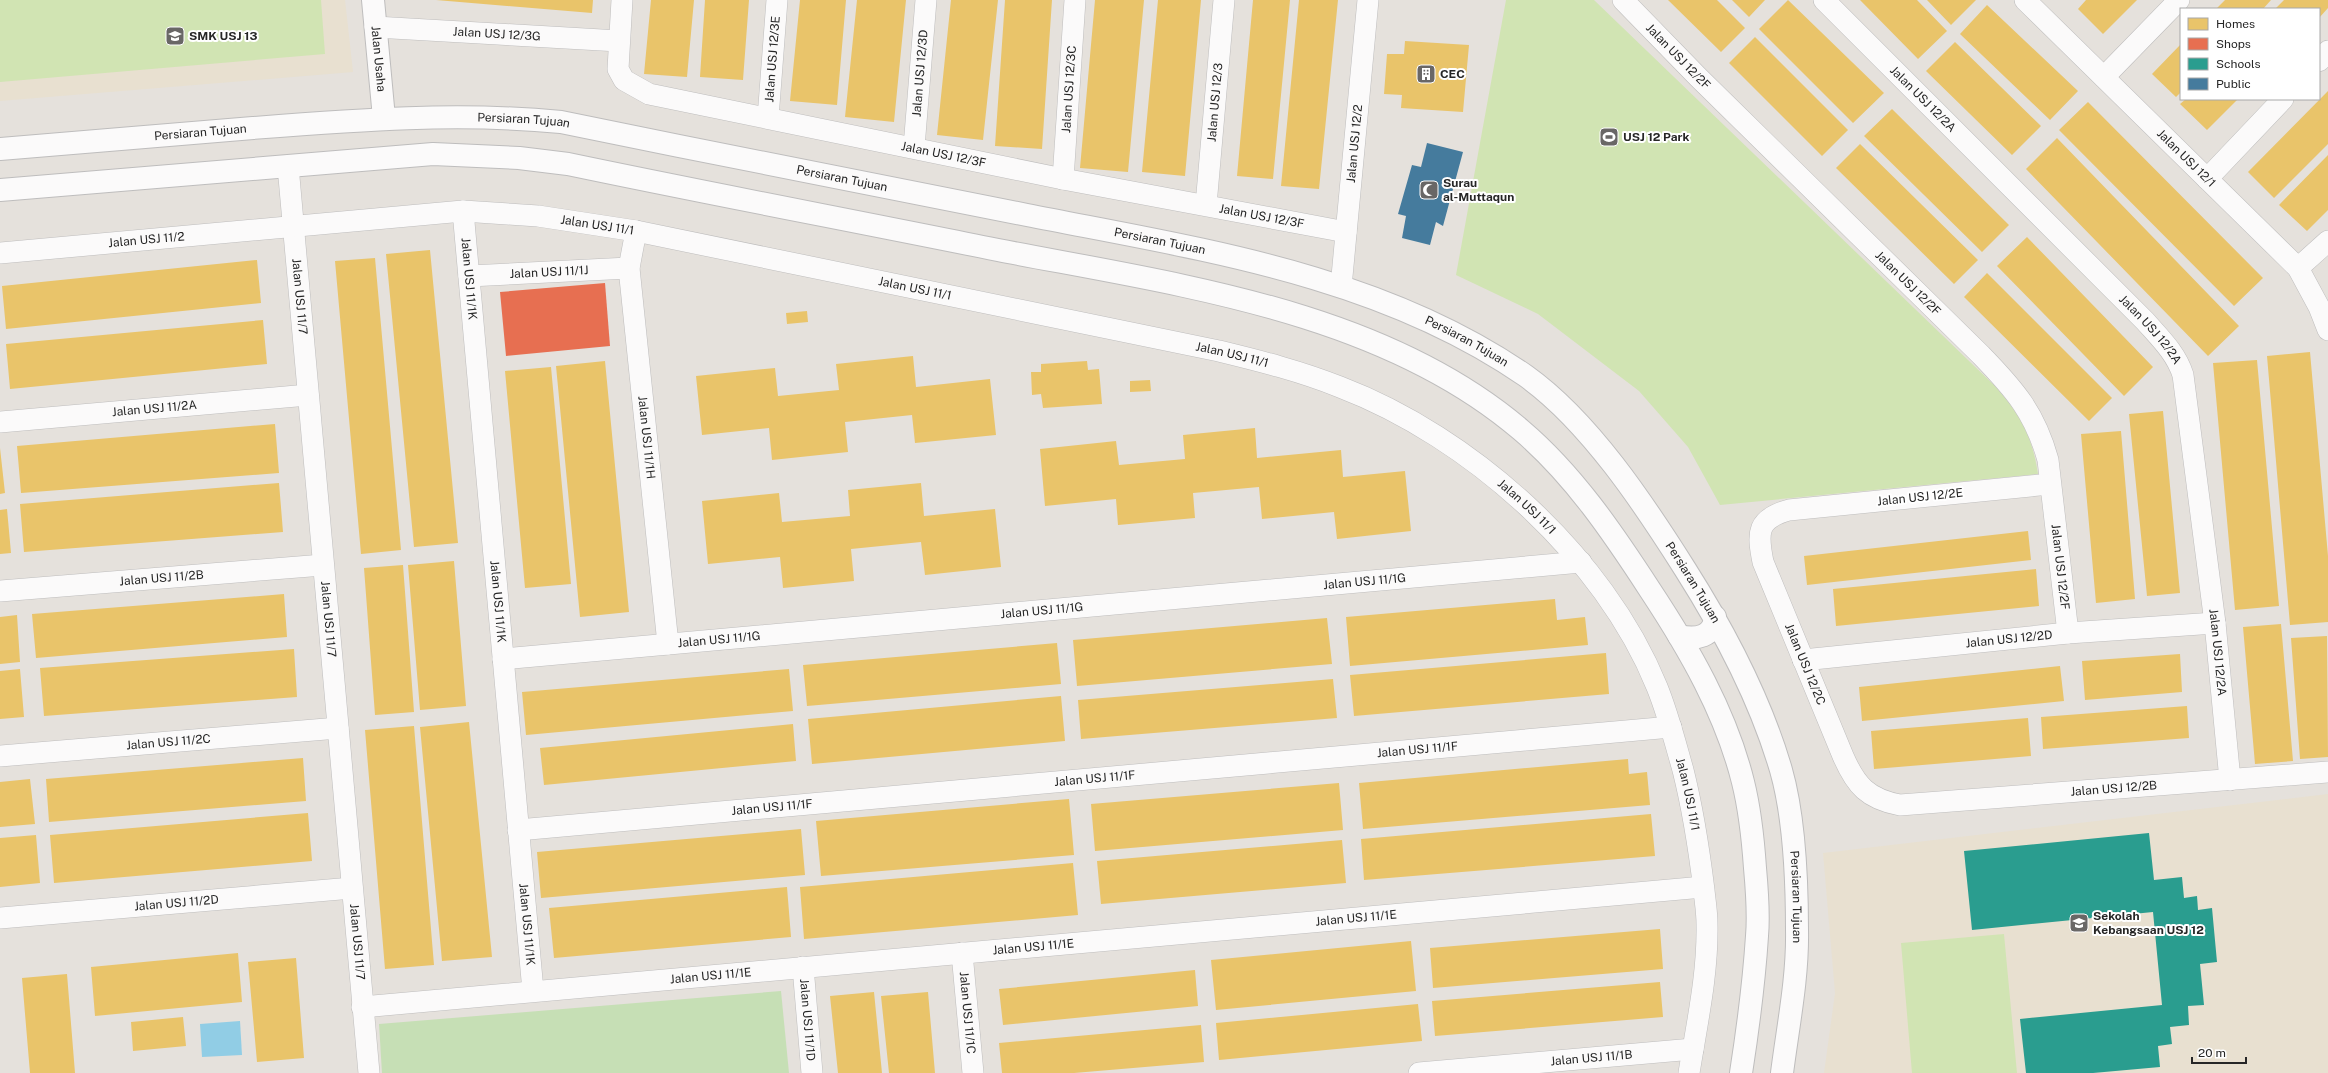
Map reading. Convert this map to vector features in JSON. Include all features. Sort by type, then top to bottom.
[{"type":"main road","name":"Jalan Usaha","points":[[373,0],[384,118]]},
{"type":"main road","name":"Persiaran Tujuan","points":[[0,149],[384,118],[458,116],[513,117],[561,122],[1246,258],[1403,308],[1449,329],[1530,379],[1567,413],[1598,445],[1675,553],[1715,617],[1756,700],[1782,773],[1792,828],[1798,934],[1782,1073]]},
{"type":"main road","points":[[0,190],[433,154],[519,158],[568,164],[1185,286],[1339,328],[1392,348],[1480,400],[1521,430],[1562,470],[1609,530],[1680,636],[1708,690],[1730,738],[1744,783],[1752,832],[1758,933],[1741,1073]]},
{"type":"main road","points":[[1680,636],[1698,638],[1705,636],[1713,628],[1715,617]]},
{"type":"street","name":"Jalan USJ 12/3F","points":[[622,0],[618,69],[624,80],[649,94],[1062,179],[1206,204],[1346,232]]},
{"type":"street","name":"Jalan USJ 12/3E","points":[[768,118],[778,0]]},
{"type":"street","name":"Jalan USJ 12/3D","points":[[914,148],[926,0]]},
{"type":"street","name":"Jalan USJ 12/3C","points":[[1062,179],[1075,0]]},
{"type":"street","name":"Jalan USJ 12/3","points":[[1206,204],[1224,0]]},
{"type":"street","name":"Jalan USJ 12/2","points":[[1341,287],[1368,0]]},
{"type":"street","name":"Jalan USJ 12/2F","points":[[1623,0],[1698,77],[2008,382],[2028,409],[2042,437],[2048,460],[2068,633]]},
{"type":"street","name":"Jalan USJ 12/2A","points":[[1824,0],[2145,321],[2172,351],[2183,375],[2215,623],[2230,780]]},
{"type":"street","name":"Jalan USJ 12/1","points":[[2026,0],[2298,268],[2319,307],[2328,330]]},
{"type":"street","points":[[2104,77],[2179,0]]},
{"type":"street","name":"Jalan USJ 12/3G","points":[[376,27],[619,41]]},
{"type":"street","points":[[2320,60],[2328,52]]},
{"type":"street","points":[[2207,179],[2282,100]]},
{"type":"street","name":"Jalan USJ 11/7","points":[[288,166],[369,1073]]},
{"type":"street","name":"Jalan USJ 11/1","points":[[293,228],[463,211],[538,216],[636,231],[1219,351],[1291,369],[1342,387],[1401,414],[1480,465],[1516,496],[1581,562],[1607,595],[1637,645],[1657,686],[1671,727],[1692,804],[1702,860],[1703,887],[1707,921],[1706,969],[1689,1073]]},
{"type":"street","name":"Jalan USJ 11/1K","points":[[463,211],[532,991]]},
{"type":"street","name":"Jalan USJ 11/2","points":[[0,253],[293,228]]},
{"type":"street","name":"Jalan USJ 11/1H","points":[[636,231],[629,268],[668,644]]},
{"type":"street","points":[[2298,268],[2328,241]]},
{"type":"street","name":"Jalan USJ 11/1J","points":[[469,276],[629,268]]},
{"type":"street","name":"Jalan USJ 11/2A","points":[[0,422],[308,395]]},
{"type":"street","name":"Jalan USJ 12/2E","points":[[1789,510],[2050,484]]},
{"type":"street","name":"Jalan USJ 12/2C","points":[[1789,510],[1773,514],[1763,524],[1760,536],[1763,562],[1850,772],[1859,785],[1871,796],[1885,803],[1900,805]]},
{"type":"street","name":"Jalan USJ 11/1G","points":[[503,659],[1581,562]]},
{"type":"street","name":"Jalan USJ 11/2B","points":[[0,591],[323,565]]},
{"type":"street","name":"Jalan USJ 12/2D","points":[[1803,660],[2068,633],[2215,623]]},
{"type":"street","name":"Jalan USJ 11/1F","points":[[518,830],[1671,727]]},
{"type":"street","name":"Jalan USJ 11/2C","points":[[0,756],[338,728]]},
{"type":"street","name":"Jalan USJ 12/2B","points":[[1900,805],[2328,772]]},
{"type":"street","name":"Jalan USJ 11/1E","points":[[362,1007],[1703,887]]},
{"type":"street","name":"Jalan USJ 11/2D","points":[[0,918],[352,888]]},
{"type":"street","name":"Jalan USJ 11/1C","points":[[962,953],[973,1073]]},
{"type":"street","name":"Jalan USJ 11/1D","points":[[803,968],[812,1073]]},
{"type":"street","name":"Jalan USJ 11/1B","points":[[1419,1073],[1693,1049]]},
{"type":"shaded area","name":"SMK USJ 13","points":[[0,0],[345,0],[353,72],[0,101]]},
{"type":"shaded area","name":"Sekolah Kebangsaan USJ 12","points":[[2328,794],[2328,1073],[1824,1073],[1835,993],[1823,853]]},
{"type":"green space","name":"SMK USJ 13","points":[[0,0],[321,0],[325,54],[0,82]]},
{"type":"green space","name":"USJ 12 Park","points":[[1506,0],[1594,0],[1994,385],[2011,406],[2024,426],[2032,448],[2038,474],[1720,505],[1688,447],[1639,391],[1538,314],[1456,275]]},
{"type":"green space","points":[[2004,934],[2017,1073],[1912,1073],[1901,943]]},
{"type":"green space","points":[[781,991],[789,1073],[382,1073],[379,1024]]},
{"type":"water","points":[[240,1021],[242,1055],[202,1057],[200,1024]]},
{"type":"building: Homes","points":[[436,0],[593,0],[592,13]]},
{"type":"building: Homes","points":[[651,0],[694,0],[687,77],[644,74]]},
{"type":"building: Homes","points":[[705,0],[749,0],[743,80],[700,77]]},
{"type":"building: Homes","points":[[800,0],[846,0],[837,105],[790,101]]},
{"type":"building: Homes","points":[[857,0],[906,0],[894,122],[845,117]]},
{"type":"building: Homes","points":[[951,0],[998,0],[983,140],[937,135]]},
{"type":"building: Homes","points":[[1005,0],[1052,0],[1042,149],[995,146]]},
{"type":"building: Homes","points":[[1095,0],[1144,0],[1128,172],[1080,168]]},
{"type":"building: Homes","points":[[1158,0],[1201,0],[1185,176],[1142,172]]},
{"type":"building: Homes","points":[[1253,0],[1290,0],[1273,179],[1237,176]]},
{"type":"building: Homes","points":[[1299,0],[1338,0],[1319,189],[1281,186]]},
{"type":"building: Homes","points":[[1668,0],[1717,0],[1745,28],[1721,52]]},
{"type":"building: Homes","points":[[1732,0],[1765,0],[1749,17]]},
{"type":"building: Homes","points":[[1788,0],[1884,93],[1853,123],[1759,29]]},
{"type":"building: Homes","points":[[1860,0],[1917,0],[1947,31],[1918,59]]},
{"type":"building: Homes","points":[[1927,0],[1976,0],[1951,25]]},
{"type":"building: Homes","points":[[2086,0],[2137,0],[2103,34],[2078,9]]},
{"type":"building: Homes","points":[[2225,0],[2271,0],[2264,8],[2217,8]]},
{"type":"building: Homes","points":[[2284,0],[2328,0],[2328,8],[2320,17],[2320,8],[2276,8]]},
{"type":"building: Homes","points":[[1987,5],[2078,91],[2050,120],[1960,34]]},
{"type":"building: Homes","points":[[1755,37],[1848,130],[1822,156],[1729,63]]},
{"type":"building: Homes","name":"CEC","points":[[1405,41],[1469,45],[1463,112],[1401,108],[1402,95],[1384,94],[1387,54],[1404,54]]},
{"type":"building: Homes","points":[[1955,42],[2041,126],[2012,155],[1926,71]]},
{"type":"building: Homes","points":[[2180,45],[2180,93],[2176,97],[2152,74]]},
{"type":"building: Homes","points":[[2328,91],[2328,144],[2274,198],[2248,172]]},
{"type":"building: Homes","points":[[2185,100],[2237,100],[2207,130],[2180,104]]},
{"type":"building: Homes","points":[[2088,102],[2263,278],[2234,306],[2059,130]]},
{"type":"building: Homes","points":[[1892,109],[2009,225],[1982,252],[1864,136]]},
{"type":"building: Homes","points":[[2057,138],[2239,326],[2208,356],[2026,169]]},
{"type":"building: Homes","points":[[1860,144],[1978,260],[1954,284],[1836,168]]},
{"type":"building: Homes","points":[[2328,155],[2328,210],[2307,231],[2279,205]]},
{"type":"building: Homes","points":[[2027,237],[2153,367],[2124,396],[1997,266]]},
{"type":"building: Homes","points":[[430,250],[458,543],[414,547],[386,254]]},
{"type":"building: Homes","points":[[375,258],[401,550],[361,554],[335,261]]},
{"type":"building: Homes","points":[[257,260],[261,303],[6,329],[2,286]]},
{"type":"building: Homes","points":[[1987,273],[2112,398],[2089,421],[1964,297]]},
{"type":"building: Homes","points":[[807,311],[808,322],[787,324],[786,313]]},
{"type":"building: Homes","points":[[263,320],[267,364],[10,389],[6,344]]},
{"type":"building: Homes","points":[[2310,352],[2328,556],[2328,622],[2290,625],[2267,356]]},
{"type":"building: Homes","points":[[913,356],[916,387],[990,379],[996,435],[915,443],[912,415],[845,422],[848,452],[772,460],[769,428],[702,435],[696,376],[775,368],[778,396],[839,390],[836,364]]},
{"type":"building: Homes","points":[[2257,360],[2279,606],[2235,610],[2213,363]]},
{"type":"building: Homes","points":[[605,361],[629,612],[580,617],[556,366]]},
{"type":"building: Homes","points":[[1087,361],[1088,370],[1099,369],[1102,404],[1043,408],[1041,394],[1032,395],[1031,372],[1041,372],[1041,364]]},
{"type":"building: Homes","points":[[551,367],[571,584],[525,588],[505,371]]},
{"type":"building: Homes","points":[[1150,380],[1151,391],[1130,392],[1130,381]]},
{"type":"building: Homes","points":[[2163,411],[2180,593],[2147,596],[2129,414]]},
{"type":"building: Homes","points":[[275,424],[279,473],[21,493],[17,446]]},
{"type":"building: Homes","points":[[1255,428],[1257,458],[1341,450],[1343,477],[1405,471],[1411,531],[1337,539],[1334,512],[1262,519],[1259,487],[1193,493],[1195,518],[1118,525],[1116,499],[1045,506],[1040,449],[1116,441],[1119,465],[1185,459],[1183,435]]},
{"type":"building: Homes","points":[[2121,431],[2135,599],[2096,603],[2081,434]]},
{"type":"building: Homes","points":[[0,448],[5,493],[0,494]]},
{"type":"building: Homes","points":[[279,483],[283,532],[24,552],[20,504]]},
{"type":"building: Homes","points":[[921,483],[924,516],[995,509],[1001,567],[925,575],[921,542],[851,549],[854,581],[783,588],[780,557],[708,564],[702,501],[779,493],[782,522],[850,516],[848,490]]},
{"type":"building: Homes","points":[[7,509],[11,553],[0,554],[0,510]]},
{"type":"building: Homes","points":[[2028,531],[2031,560],[1807,585],[1804,556]]},
{"type":"building: Homes","points":[[454,561],[466,706],[420,710],[408,565]]},
{"type":"building: Homes","points":[[403,565],[414,712],[375,715],[364,568]]},
{"type":"building: Homes","points":[[2036,569],[2039,606],[1836,626],[1833,589]]},
{"type":"building: Homes","points":[[284,594],[287,637],[36,658],[32,614]]},
{"type":"building: Homes","points":[[1555,599],[1557,620],[1585,617],[1588,645],[1350,666],[1346,617]]},
{"type":"building: Homes","points":[[17,615],[20,662],[0,664],[0,617]]},
{"type":"building: Homes","points":[[1327,618],[1332,664],[1077,686],[1073,640]]},
{"type":"building: Homes","points":[[2281,624],[2293,761],[2255,764],[2243,627]]},
{"type":"building: Homes","points":[[2327,636],[2328,757],[2300,759],[2291,638]]},
{"type":"building: Homes","points":[[1057,643],[1061,684],[807,706],[803,665]]},
{"type":"building: Homes","points":[[294,649],[297,697],[44,716],[40,668]]},
{"type":"building: Homes","points":[[1606,653],[1609,694],[1354,716],[1350,675]]},
{"type":"building: Homes","points":[[2180,654],[2182,692],[2085,700],[2082,661]]},
{"type":"building: Homes","points":[[2060,666],[2064,701],[1862,721],[1859,687]]},
{"type":"building: Homes","points":[[20,669],[24,717],[0,719],[0,671]]},
{"type":"building: Homes","points":[[789,669],[793,711],[526,735],[522,692]]},
{"type":"building: Homes","points":[[1333,679],[1337,718],[1081,739],[1078,700]]},
{"type":"building: Homes","points":[[1061,696],[1065,741],[812,764],[808,719]]},
{"type":"building: Homes","points":[[2187,706],[2189,738],[2043,749],[2041,717]]},
{"type":"building: Homes","points":[[2028,718],[2031,756],[1874,769],[1871,731]]},
{"type":"building: Homes","points":[[469,722],[492,957],[442,961],[420,727]]},
{"type":"building: Homes","points":[[793,724],[796,761],[544,785],[540,748]]},
{"type":"building: Homes","points":[[414,726],[434,965],[385,969],[365,730]]},
{"type":"building: Homes","points":[[303,758],[306,801],[49,822],[46,779]]},
{"type":"building: Homes","points":[[1628,759],[1629,774],[1647,772],[1650,805],[1363,829],[1359,783]]},
{"type":"building: Homes","points":[[30,779],[35,824],[0,827],[0,782]]},
{"type":"building: Homes","points":[[1339,783],[1343,830],[1095,851],[1091,804]]},
{"type":"building: Homes","points":[[1069,799],[1074,855],[821,876],[816,821]]},
{"type":"building: Homes","points":[[308,813],[312,861],[54,883],[50,835]]},
{"type":"building: Homes","points":[[1651,814],[1655,856],[1364,880],[1361,839]]},
{"type":"building: Homes","points":[[801,829],[805,875],[541,898],[537,852]]},
{"type":"building: Homes","points":[[36,835],[40,883],[0,887],[0,838]]},
{"type":"building: Homes","points":[[1342,840],[1346,883],[1101,904],[1097,861]]},
{"type":"building: Homes","points":[[1073,863],[1078,915],[804,939],[800,887]]},
{"type":"building: Homes","points":[[787,887],[791,937],[554,958],[549,908]]},
{"type":"building: Homes","points":[[1660,929],[1663,969],[1433,988],[1430,948]]},
{"type":"building: Homes","points":[[1411,941],[1416,991],[1216,1010],[1211,960]]},
{"type":"building: Homes","points":[[238,953],[242,1002],[95,1016],[91,967]]},
{"type":"building: Homes","points":[[296,958],[304,1058],[257,1062],[248,962]]},
{"type":"building: Homes","points":[[1195,970],[1198,1006],[1003,1025],[999,989]]},
{"type":"building: Homes","points":[[67,974],[75,1073],[30,1073],[22,978]]},
{"type":"building: Homes","points":[[1660,982],[1663,1017],[1435,1036],[1432,1001]]},
{"type":"building: Homes","points":[[874,992],[882,1073],[838,1073],[830,996]]},
{"type":"building: Homes","points":[[928,992],[935,1073],[889,1073],[881,996]]},
{"type":"building: Homes","points":[[1418,1004],[1422,1041],[1219,1060],[1216,1023]]},
{"type":"building: Homes","points":[[183,1017],[186,1046],[133,1051],[131,1022]]},
{"type":"building: Homes","points":[[1201,1025],[1204,1062],[1074,1073],[1002,1073],[999,1043]]},
{"type":"building: Shops","points":[[605,283],[610,346],[506,356],[500,292]]},
{"type":"building: Schools","points":[[2149,833],[2154,880],[2182,877],[2184,898],[2197,896],[2198,910],[2212,908],[2217,962],[2200,964],[2204,1005],[2188,1006],[2189,1025],[2170,1027],[2172,1044],[2158,1046],[2160,1067],[2093,1073],[2026,1073],[2020,1019],[2162,1005],[2153,912],[1972,930],[1964,851]]},
{"type":"building: Public","name":"Surau al-Muttaqun","points":[[1427,143],[1463,152],[1443,226],[1436,222],[1430,245],[1402,238],[1406,216],[1398,214],[1412,165],[1421,167]]},
{"type":"place","name":"SMK USJ 13","points":[[175,36]]},
{"type":"place","name":"CEC","points":[[1426,74]]},
{"type":"place","name":"USJ 12 Park","points":[[1609,137]]},
{"type":"place","name":"Surau al-Muttaqun","points":[[1429,190]]},
{"type":"place","name":"Sekolah Kebangsaan USJ 12","points":[[2079,923]]}]
